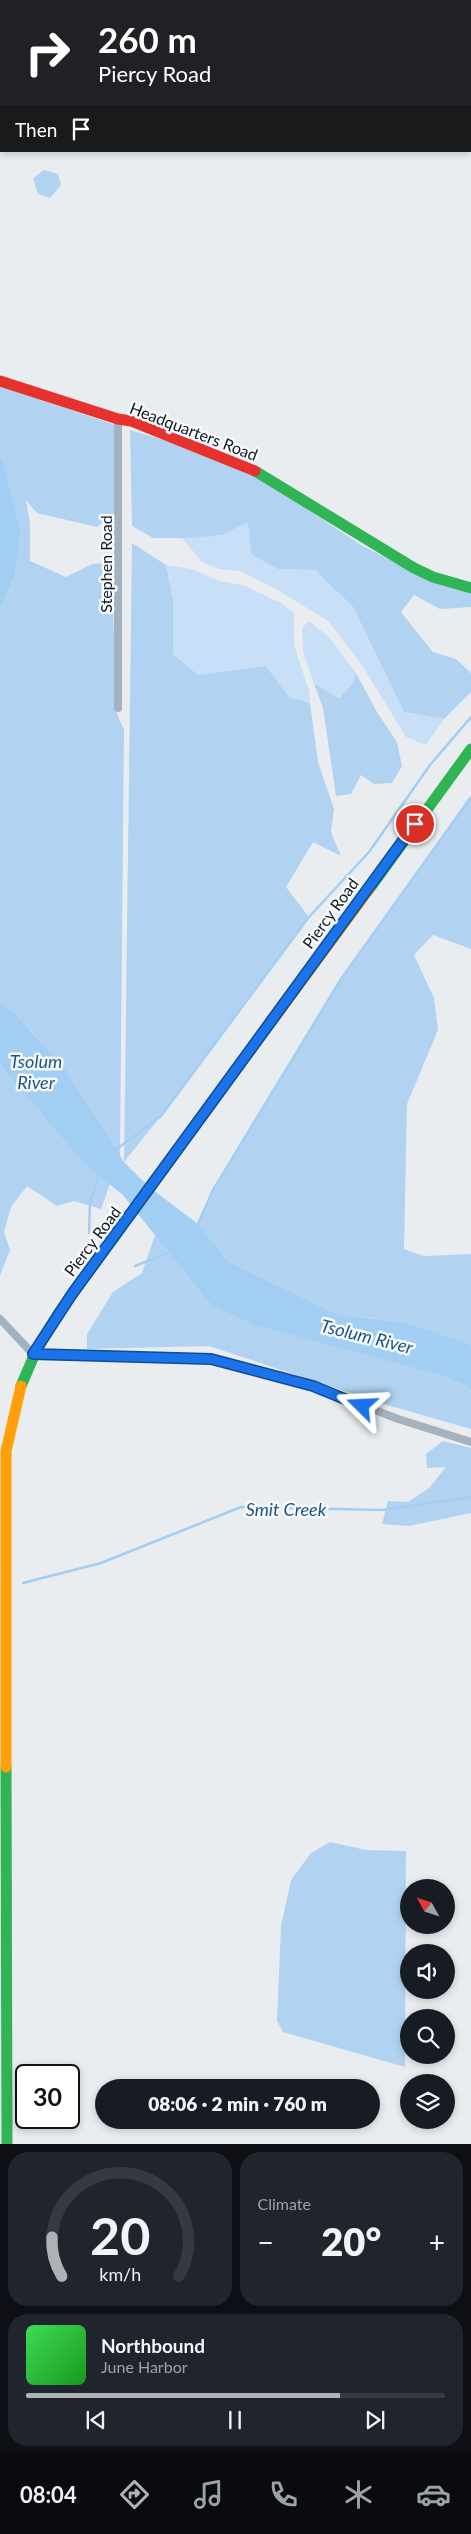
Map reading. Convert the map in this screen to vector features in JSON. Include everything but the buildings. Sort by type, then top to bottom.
[{"type":"main road","name":"Headquarters Road","points":[[0,381],[118,419],[130,420],[247,466],[414,568],[433,577],[471,588]]},
{"type":"main road","name":"Piercy Road","points":[[7,2144],[6,1451],[20,1384],[33,1354],[72,1294],[471,750]]},
{"type":"street","name":"Stephen Road","points":[[118,419],[118,708]]},
{"type":"street","points":[[0,1319],[33,1354],[211,1359],[313,1386],[398,1419],[471,1442]]},
{"type":"shaded area","points":[[44,170],[58,174],[61,185],[50,198],[38,194],[33,178]]},
{"type":"shaded area","points":[[0,386],[115,425],[115,513],[97,527],[37,513],[26,500],[30,523],[30,561],[66,577],[92,564],[112,563],[116,711],[124,730],[120,1157],[67,1074],[36,1036],[0,1003],[0,608],[15,576],[21,532],[4,464],[0,457]]},
{"type":"shaded area","points":[[130,430],[236,462],[361,545],[394,562],[471,593],[471,607],[440,609],[414,595],[401,612],[433,652],[456,659],[471,673],[471,692],[444,719],[404,712],[353,607],[315,570],[278,569],[251,554],[248,522],[222,535],[190,538],[153,538],[132,526]]},
{"type":"shaded area","points":[[248,522],[278,569],[315,570],[353,607],[404,712],[444,719],[426,745],[406,737],[360,662],[328,621],[278,590],[240,571],[219,569],[202,562],[182,538],[222,535]]},
{"type":"shaded area","points":[[132,543],[166,565],[173,599],[173,654],[198,675],[266,666],[289,697],[310,703],[318,762],[334,809],[331,832],[341,856],[313,842],[286,887],[309,917],[161,1116],[124,1162]]},
{"type":"shaded area","points":[[166,565],[192,569],[219,581],[243,585],[281,603],[294,613],[294,645],[309,691],[310,703],[289,697],[266,666],[198,675],[173,654],[173,599]]},
{"type":"shaded area","points":[[309,621],[329,637],[356,673],[352,684],[338,698],[314,684],[303,651],[302,628]]},
{"type":"shaded area","points":[[356,673],[377,712],[397,742],[402,766],[392,783],[374,784],[361,775],[351,794],[336,796],[323,708],[314,684],[339,698],[352,684]]},
{"type":"shaded area","points":[[471,797],[471,949],[433,935],[414,955],[434,998],[438,1030],[407,1104],[404,1249],[424,1256],[471,1254],[471,1347],[403,1322],[339,1315],[228,1261],[198,1224],[213,1190],[341,979]]},
{"type":"shaded area","points":[[0,1065],[83,1163],[110,1184],[101,1209],[74,1201],[57,1206],[27,1186],[11,1207],[4,1232],[10,1250],[0,1276]]},
{"type":"shaded area","points":[[155,1235],[210,1304],[437,1374],[467,1386],[471,1391],[471,1429],[387,1405],[209,1346],[87,1349],[87,1334],[113,1292],[142,1273]]},
{"type":"shaded area","points":[[443,1441],[471,1448],[471,1513],[409,1526],[382,1524],[388,1501],[408,1502],[429,1488],[446,1467],[427,1468],[426,1454]]},
{"type":"shaded area","points":[[330,1842],[366,1850],[406,1851],[406,1879],[400,1879],[400,1934],[406,1934],[406,1944],[400,1944],[400,1999],[405,1999],[405,2009],[400,2009],[400,2064],[405,2064],[405,2067],[283,2032],[277,2021],[281,1926],[291,1880],[311,1853]]},
{"type":"water","points":[[0,457],[4,464],[21,532],[15,576],[0,608]]},
{"type":"water","name":"Tsolum River","points":[[0,1003],[16,1015],[61,1063],[124,1162],[149,1187],[198,1224],[228,1261],[339,1315],[403,1322],[469,1344],[471,1347],[471,1391],[467,1386],[437,1374],[252,1324],[210,1304],[123,1195],[83,1163],[0,1065]]},
{"type":"waterway","points":[[114,1151],[161,1116],[309,917],[369,852],[430,765],[471,717]]},
{"type":"waterway","points":[[197,1226],[213,1190],[341,979],[471,797]]},
{"type":"waterway","points":[[89,1233],[90,1202],[100,1173]]},
{"type":"waterway","points":[[135,1266],[171,1252]]},
{"type":"waterway","name":"Smit Creek","points":[[23,1583],[101,1563],[241,1507],[382,1510],[471,1497]]},
{"type":"traffic: fast","points":[[255,471],[414,568],[433,577],[471,588]]},
{"type":"traffic: fast","points":[[370,888],[471,749]]},
{"type":"traffic: fast","points":[[21,1386],[36,1351],[58,1314],[252,1048]]},
{"type":"traffic: fast","points":[[6,1767],[7,2144]]},
{"type":"traffic: slow","points":[[252,1048],[370,888]]},
{"type":"traffic: slow","points":[[6,1767],[6,1451],[21,1386]]},
{"type":"traffic: jam","points":[[0,381],[118,419],[131,421],[255,471]]},
{"type":"route","points":[[362,1406],[313,1386],[211,1359],[33,1354],[72,1294],[118,1234],[415,824]]}]
